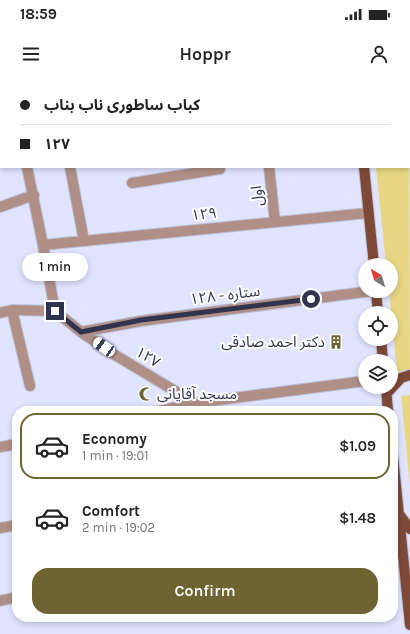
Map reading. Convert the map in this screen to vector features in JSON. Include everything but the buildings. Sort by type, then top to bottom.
[{"type":"main road","points":[[364,168],[373,258]]},
{"type":"main road","points":[[398,380],[410,375]]},
{"type":"main road","points":[[386,394],[388,406]]},
{"type":"main road","points":[[398,516],[410,529]]},
{"type":"main road","points":[[398,530],[410,625]]},
{"type":"street","points":[[0,313],[12,310],[55,311],[44,245],[27,168]]},
{"type":"street","points":[[70,168],[84,241]]},
{"type":"street","points":[[132,183],[220,168]]},
{"type":"street","name":"اول","points":[[269,168],[274,222]]},
{"type":"street","points":[[0,207],[34,195]]},
{"type":"street","name":"۱۲۹","points":[[44,245],[368,213]]},
{"type":"street","name":"۱۲۸ - ستاره","points":[[81,332],[141,320],[358,293]]},
{"type":"street","points":[[12,310],[30,386]]},
{"type":"street","name":"۱۲۷","points":[[55,311],[81,332],[115,355],[195,403]]},
{"type":"street","points":[[182,406],[358,382]]},
{"type":"street","points":[[0,447],[12,445]]},
{"type":"street","points":[[0,528],[12,526]]},
{"type":"street","points":[[0,601],[12,598]]},
{"type":"shaded area","points":[[376,168],[409,168],[410,370],[398,372],[398,354],[395,354],[394,346],[398,346],[398,306],[390,306],[390,298],[398,298],[398,258],[385,258]]},
{"type":"shaded area","points":[[410,395],[410,486],[401,396]]},
{"type":"place","name":"دکتر احمد صادقی","points":[[336,342]]},
{"type":"place","name":"مسجد آقایانی","points":[[146,394]]},
{"type":"route","points":[[55,311],[81,332],[141,320],[311,299]]}]
